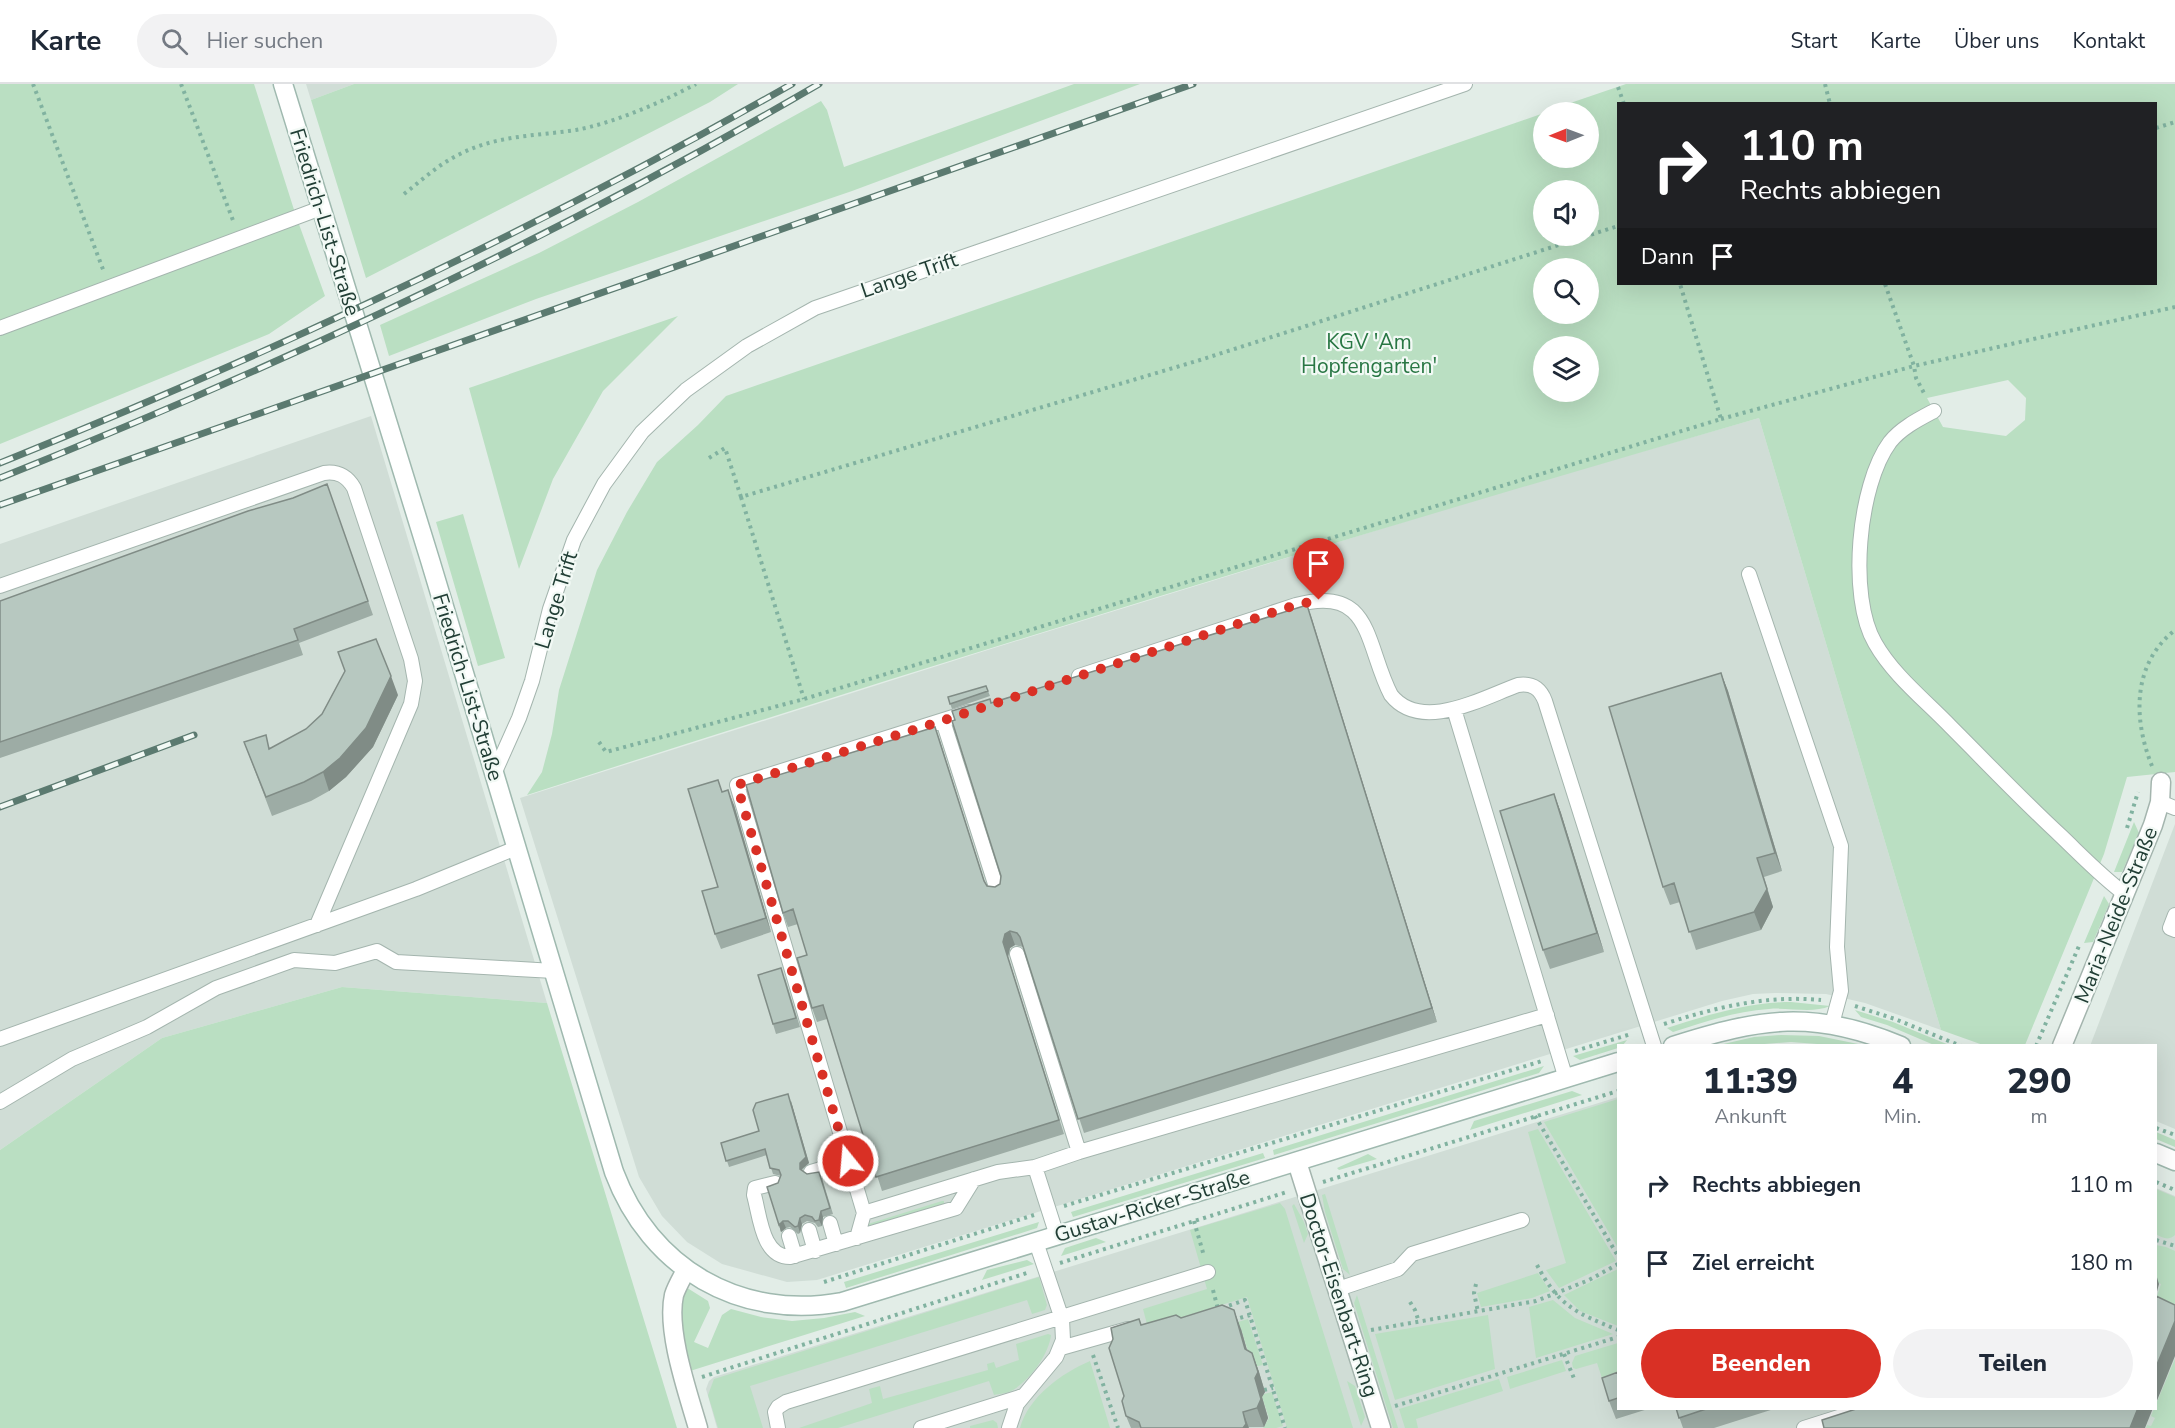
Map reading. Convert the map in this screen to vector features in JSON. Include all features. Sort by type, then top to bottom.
[{"type":"street","name":"Friedrich-List-Straße","points":[[283,84],[620,1189],[634,1215],[652,1239],[686,1270]]},
{"type":"street","name":"Maria-Neide-Straße","points":[[2063,1044],[2125,894],[2168,805],[2161,782]]},
{"type":"street","points":[[1679,1044],[1728,1029],[1754,1024],[1800,1021],[1832,1024],[1866,1032],[1896,1044]]},
{"type":"street","name":"Gustav-Ricker-Straße","points":[[686,1270],[719,1289],[756,1301],[781,1305],[815,1305],[854,1298],[1617,1062]]},
{"type":"street","points":[[2157,1153],[2175,1161]]},
{"type":"street","name":"Doctor-Eisenbart-Ring","points":[[1297,1162],[1381,1428]]},
{"type":"street","points":[[686,1270],[677,1285],[672,1308],[677,1346],[698,1428]]},
{"type":"lane","name":"Lange Trift","points":[[494,774],[519,718],[532,681],[550,609],[574,540],[604,484],[642,432],[686,390],[747,346],[815,308],[1465,84]]},
{"type":"lane","points":[[0,328],[321,208]]},
{"type":"lane","points":[[1934,411],[1912,423],[1892,440],[1879,460],[1868,494],[1862,533],[1861,595],[1870,634],[1897,672],[2025,802],[2107,880],[2125,894]]},
{"type":"lane","points":[[0,586],[324,473],[337,473],[348,479],[354,488],[411,659],[415,681],[411,704],[317,925]]},
{"type":"lane","points":[[1749,574],[1841,846],[1837,947],[1841,991],[1832,1024]]},
{"type":"lane","points":[[1068,680],[1296,605],[1327,600],[1346,606],[1359,616],[1391,694],[1397,701],[1409,708],[1438,712],[1454,709],[1521,685],[1531,685],[1542,693],[1653,1044]]},
{"type":"lane","points":[[1454,709],[1566,1079]]},
{"type":"lane","points":[[857,1238],[864,1213],[737,785],[978,710]]},
{"type":"lane","points":[[943,721],[998,892]]},
{"type":"lane","points":[[0,1039],[317,925],[516,848]]},
{"type":"lane","points":[[2175,915],[2170,928],[2175,930]]},
{"type":"lane","points":[[0,1102],[72,1059],[147,1027],[205,992],[294,960],[335,963],[377,951],[396,962],[554,971]]},
{"type":"lane","points":[[1017,954],[1079,1152]]},
{"type":"lane","points":[[864,1213],[998,1172],[1035,1167],[1079,1152],[1547,1015]]},
{"type":"lane","points":[[814,1173],[848,1161]]},
{"type":"lane","points":[[1035,1167],[1057,1236]]},
{"type":"lane","points":[[774,1185],[755,1188],[754,1193],[768,1243],[780,1256],[795,1256],[956,1208],[974,1179]]},
{"type":"lane","points":[[1338,1289],[1398,1269],[1412,1254],[1522,1220]]},
{"type":"lane","points":[[830,1223],[837,1244]]},
{"type":"lane","points":[[809,1230],[815,1251]]},
{"type":"lane","points":[[789,1236],[795,1256]]},
{"type":"lane","points":[[1009,1428],[1012,1415],[1023,1396],[1056,1357],[1061,1348],[1063,1335],[1061,1316],[1036,1242]]},
{"type":"lane","points":[[778,1428],[775,1412],[784,1403],[1208,1272]]},
{"type":"lane","points":[[1061,1348],[1135,1327]]},
{"type":"lane","points":[[921,1428],[1023,1396]]},
{"type":"lane","points":[[1804,1428],[1861,1410]]},
{"type":"path","points":[[33,84],[110,287]]},
{"type":"path","points":[[181,84],[239,238]]},
{"type":"path","points":[[404,194],[441,164],[483,145],[508,138],[598,125],[656,103],[696,84]]},
{"type":"path","points":[[1825,84],[1830,102]]},
{"type":"path","points":[[1618,87],[1623,102]]},
{"type":"path","points":[[2157,128],[2175,122]]},
{"type":"path","points":[[741,497],[1200,360],[1617,226]]},
{"type":"path","points":[[1680,285],[1721,419]]},
{"type":"path","points":[[1886,285],[1916,378],[1934,411]]},
{"type":"path","points":[[599,742],[606,752],[804,699],[1721,419],[1914,366],[2175,308]]},
{"type":"path","points":[[709,458],[724,448],[804,699]]},
{"type":"path","points":[[2161,782],[2142,736],[2138,699],[2143,676],[2152,656],[2175,630]]},
{"type":"path","points":[[685,1382],[1305,1186],[1617,1091]]},
{"type":"path","points":[[1535,1116],[1617,1254]]},
{"type":"path","points":[[2157,1128],[2175,1135]]},
{"type":"path","points":[[2157,1182],[2175,1190]]},
{"type":"path","points":[[2157,1240],[2175,1246]]},
{"type":"path","points":[[1538,1265],[1557,1294],[1575,1312],[1617,1330]]},
{"type":"path","points":[[1371,1330],[1529,1303],[1589,1281],[1617,1265]]},
{"type":"path","points":[[1476,1284],[1474,1293],[1478,1312]]},
{"type":"path","points":[[1210,1312],[1245,1300],[1285,1428]]},
{"type":"path","points":[[1410,1302],[1419,1322]]},
{"type":"path","points":[[1227,1322],[1250,1315]]},
{"type":"path","points":[[1394,1406],[1617,1337]]},
{"type":"path","points":[[1088,1340],[1118,1428]]},
{"type":"path","points":[[1563,1354],[1575,1381]]},
{"type":"path","points":[[1260,1374],[1267,1371]]},
{"type":"path","points":[[1264,1390],[1273,1388]]},
{"type":"shaded area","points":[[306,84],[354,84],[311,100]]},
{"type":"shaded area","points":[[371,416],[547,1003],[342,987],[162,1038],[0,1150],[0,544]]},
{"type":"shaded area","points":[[1759,418],[1941,1030],[1865,1003],[1826,994],[1753,994],[1722,1001],[817,1280],[787,1282],[722,1264],[687,1242],[662,1216],[639,1177],[520,798],[994,648],[1498,493]]},
{"type":"shaded area","points":[[2175,824],[2175,1129],[2157,1121],[2157,1044],[2091,1044]]},
{"type":"shaded area","points":[[1617,1097],[1617,1410],[2157,1410],[2157,1188],[2175,1196],[2175,1428],[717,1428],[706,1389],[709,1381],[714,1377]]},
{"type":"green space","points":[[0,84],[254,84],[296,216],[325,296],[269,334],[0,444]]},
{"type":"green space","points":[[354,84],[738,84],[710,102],[366,278],[311,100]]},
{"type":"green space","points":[[1074,84],[1140,84],[852,191],[536,299],[389,356],[380,325],[539,253],[638,202],[821,101],[827,110],[844,167]]},
{"type":"green space","name":"KGV 'Am Hopfengarten'","points":[[1626,84],[2175,84],[2175,772],[2127,777],[2104,854],[2025,1044],[1980,1044],[1941,1030],[1759,418],[1142,602],[527,795],[542,772],[552,734],[559,690],[597,570],[627,512],[657,462],[726,396],[1533,117],[1533,168],[1599,168],[1599,102],[1573,102]],"holes":[[[2008,380],[2026,398],[2025,420],[2006,436],[1943,427],[1927,398]]]},
{"type":"green space","points":[[678,316],[603,391],[553,479],[519,569],[469,388]]},
{"type":"green space","points":[[463,514],[505,658],[478,666],[436,522]]},
{"type":"green space","points":[[2134,822],[2139,833],[2122,872],[2114,872]]},
{"type":"green space","points":[[2104,896],[2109,904],[2093,942],[2084,943]]},
{"type":"green space","points":[[342,987],[547,1003],[677,1428],[0,1428],[0,1150],[162,1038]]},
{"type":"green space","points":[[1791,1002],[1830,1006],[1816,1010],[1757,1010],[1721,1017],[1673,1032],[1667,1028],[1744,1007]]},
{"type":"green space","points":[[1855,1010],[1893,1022],[1947,1044],[1932,1044],[1887,1025],[1861,1017]]},
{"type":"green space","points":[[1819,1036],[1858,1044],[1791,1042],[1723,1044],[1754,1037]]},
{"type":"green space","points":[[1627,1040],[1624,1044],[1617,1044],[1617,1048],[1580,1060],[1573,1056]]},
{"type":"green space","points":[[1544,1066],[1539,1073],[1274,1155],[1273,1150]]},
{"type":"green space","points":[[1572,1091],[1582,1095],[1470,1130],[1474,1121]]},
{"type":"green space","points":[[1617,1099],[1617,1246],[1544,1122]]},
{"type":"green space","points":[[1538,1129],[1616,1261],[1559,1288],[1546,1270],[1566,1263],[1528,1132]]},
{"type":"green space","points":[[2157,1132],[2175,1140],[2175,1147],[2157,1139]]},
{"type":"green space","points":[[1263,1153],[1265,1158],[1073,1217],[1071,1212]]},
{"type":"green space","points":[[1368,1154],[1377,1159],[1339,1170],[1337,1168]]},
{"type":"green space","points":[[2157,1189],[2175,1197],[2175,1235],[2163,1238],[2157,1235]]},
{"type":"green space","points":[[1325,1194],[1350,1275],[1343,1269],[1325,1212],[1322,1195]]},
{"type":"green space","points":[[942,1201],[944,1205],[868,1228],[867,1226],[868,1224]]},
{"type":"green space","points":[[1280,1203],[1285,1209],[1353,1428],[1287,1428],[1247,1297],[1148,1328],[1143,1309],[1207,1289],[1190,1230]]},
{"type":"green space","points":[[1294,1204],[1308,1234],[1304,1243],[1292,1206]]},
{"type":"green space","points":[[1039,1222],[1037,1228],[846,1288],[844,1282]]},
{"type":"green space","points":[[1096,1238],[1106,1242],[1061,1256],[1065,1248]]},
{"type":"green space","points":[[2157,1245],[2175,1251],[2175,1312],[2157,1300],[2161,1284],[2157,1282]]},
{"type":"green space","points":[[1027,1260],[1034,1264],[982,1280],[987,1270]]},
{"type":"green space","points":[[1617,1269],[1617,1326],[1580,1311],[1564,1295]]},
{"type":"green space","points":[[1538,1273],[1550,1291],[1532,1298],[1481,1307],[1477,1293]]},
{"type":"green space","points":[[1039,1277],[1047,1305],[1045,1310],[1032,1314],[1027,1300],[750,1386],[763,1428],[718,1428],[708,1395],[714,1379]]},
{"type":"green space","points":[[672,1284],[681,1284],[708,1301],[710,1308],[694,1342],[708,1348],[722,1315],[731,1309],[761,1317],[792,1321],[855,1312],[865,1316],[690,1371]]},
{"type":"green space","points":[[1357,1295],[1398,1428],[1393,1428],[1354,1303]]},
{"type":"green space","points":[[1553,1300],[1575,1318],[1613,1334],[1536,1358],[1529,1307]]},
{"type":"green space","points":[[1488,1315],[1495,1369],[1395,1400],[1375,1334]]},
{"type":"green space","points":[[1248,1319],[1263,1365],[1253,1367],[1241,1329],[1231,1324]]},
{"type":"green space","points":[[1051,1335],[1047,1350],[1038,1366],[1026,1380],[1009,1392],[994,1395],[989,1381],[838,1428],[799,1428],[872,1403],[869,1389],[880,1386],[883,1399],[988,1370],[987,1364],[994,1362],[996,1368],[1019,1360],[1016,1344]]},
{"type":"green space","points":[[1617,1343],[1617,1393],[1608,1396],[1597,1363],[1573,1368],[1572,1363],[1575,1356]]},
{"type":"green space","points":[[2175,1359],[2175,1428],[2146,1428],[2147,1425],[2151,1426],[2155,1418],[2151,1416],[2154,1410],[2157,1410],[2157,1402]]},
{"type":"green space","points":[[1562,1360],[1566,1371],[1510,1389],[1507,1377]]},
{"type":"green space","points":[[1090,1361],[1110,1428],[1020,1428],[1030,1406],[1038,1396],[1068,1372]]},
{"type":"green space","points":[[1499,1379],[1503,1391],[1416,1419],[1418,1428],[1405,1428],[1399,1409]]},
{"type":"green space","points":[[1347,1381],[1355,1386],[1365,1417],[1361,1426]]},
{"type":"green space","points":[[1272,1392],[1283,1426],[1263,1428],[1269,1418],[1262,1397]]},
{"type":"green space","points":[[993,1420],[997,1423],[998,1428],[970,1428],[970,1426]]},
{"type":"building","points":[[327,484],[368,601],[294,629],[298,640],[0,742],[0,601]]},
{"type":"building","points":[[1307,605],[1432,1008],[1078,1119],[1020,937],[1017,933],[1010,931],[1005,934],[1003,942],[1059,1120],[876,1177],[823,1005],[812,1008],[797,958],[807,955],[793,909],[783,913],[746,785],[935,727],[984,881],[987,886],[995,887],[1000,884],[1001,876],[952,721],[955,720],[952,711],[990,699],[991,703]]},
{"type":"building","points":[[376,639],[391,676],[366,728],[340,758],[323,772],[266,797],[244,742],[266,735],[269,749],[306,729],[322,714],[345,671],[338,652]]},
{"type":"building","points":[[1721,673],[1775,853],[1757,858],[1767,889],[1754,912],[1689,932],[1674,883],[1663,887],[1609,707]]},
{"type":"building","points":[[986,686],[988,691],[950,704],[948,697]]},
{"type":"building","points":[[718,780],[722,792],[728,790],[766,918],[715,934],[702,891],[718,887],[688,789]]},
{"type":"building","points":[[1554,794],[1597,933],[1543,950],[1500,811]]},
{"type":"building","points":[[781,968],[796,1018],[773,1024],[758,975]]},
{"type":"building","points":[[788,1094],[806,1157],[800,1163],[800,1169],[807,1174],[819,1172],[830,1208],[821,1211],[819,1220],[815,1221],[812,1217],[805,1215],[800,1218],[798,1226],[795,1227],[788,1221],[783,1221],[779,1225],[767,1187],[778,1183],[781,1175],[779,1170],[770,1168],[765,1149],[726,1161],[721,1143],[759,1131],[753,1110],[756,1103]]},
{"type":"building","points":[[2157,1296],[2175,1305],[2175,1321],[2157,1365]]},
{"type":"building","points":[[1222,1305],[1234,1310],[1245,1349],[1252,1353],[1258,1372],[1255,1378],[1261,1399],[1257,1408],[1243,1412],[1246,1424],[1243,1428],[1141,1428],[1139,1422],[1126,1416],[1122,1401],[1124,1396],[1109,1348],[1113,1339],[1111,1328],[1139,1319],[1141,1325],[1176,1315],[1181,1318]]},
{"type":"building","points":[[1617,1372],[1617,1398],[1609,1401],[1602,1378]]},
{"type":"building","points":[[1677,1410],[1703,1410],[1679,1418]]},
{"type":"building","points":[[1853,1410],[2137,1410],[2130,1428],[1824,1428],[1822,1420]]},
{"type":"railway","points":[[0,463],[203,378],[402,287],[599,189],[792,84]]},
{"type":"railway","points":[[0,478],[210,390],[417,296],[620,194],[819,84]]},
{"type":"railway","points":[[0,505],[1193,84]]},
{"type":"railway","points":[[0,807],[194,735]]},
{"type":"route","points":[[848,1161],[737,785],[923,727],[1296,605],[1319,600]]}]
